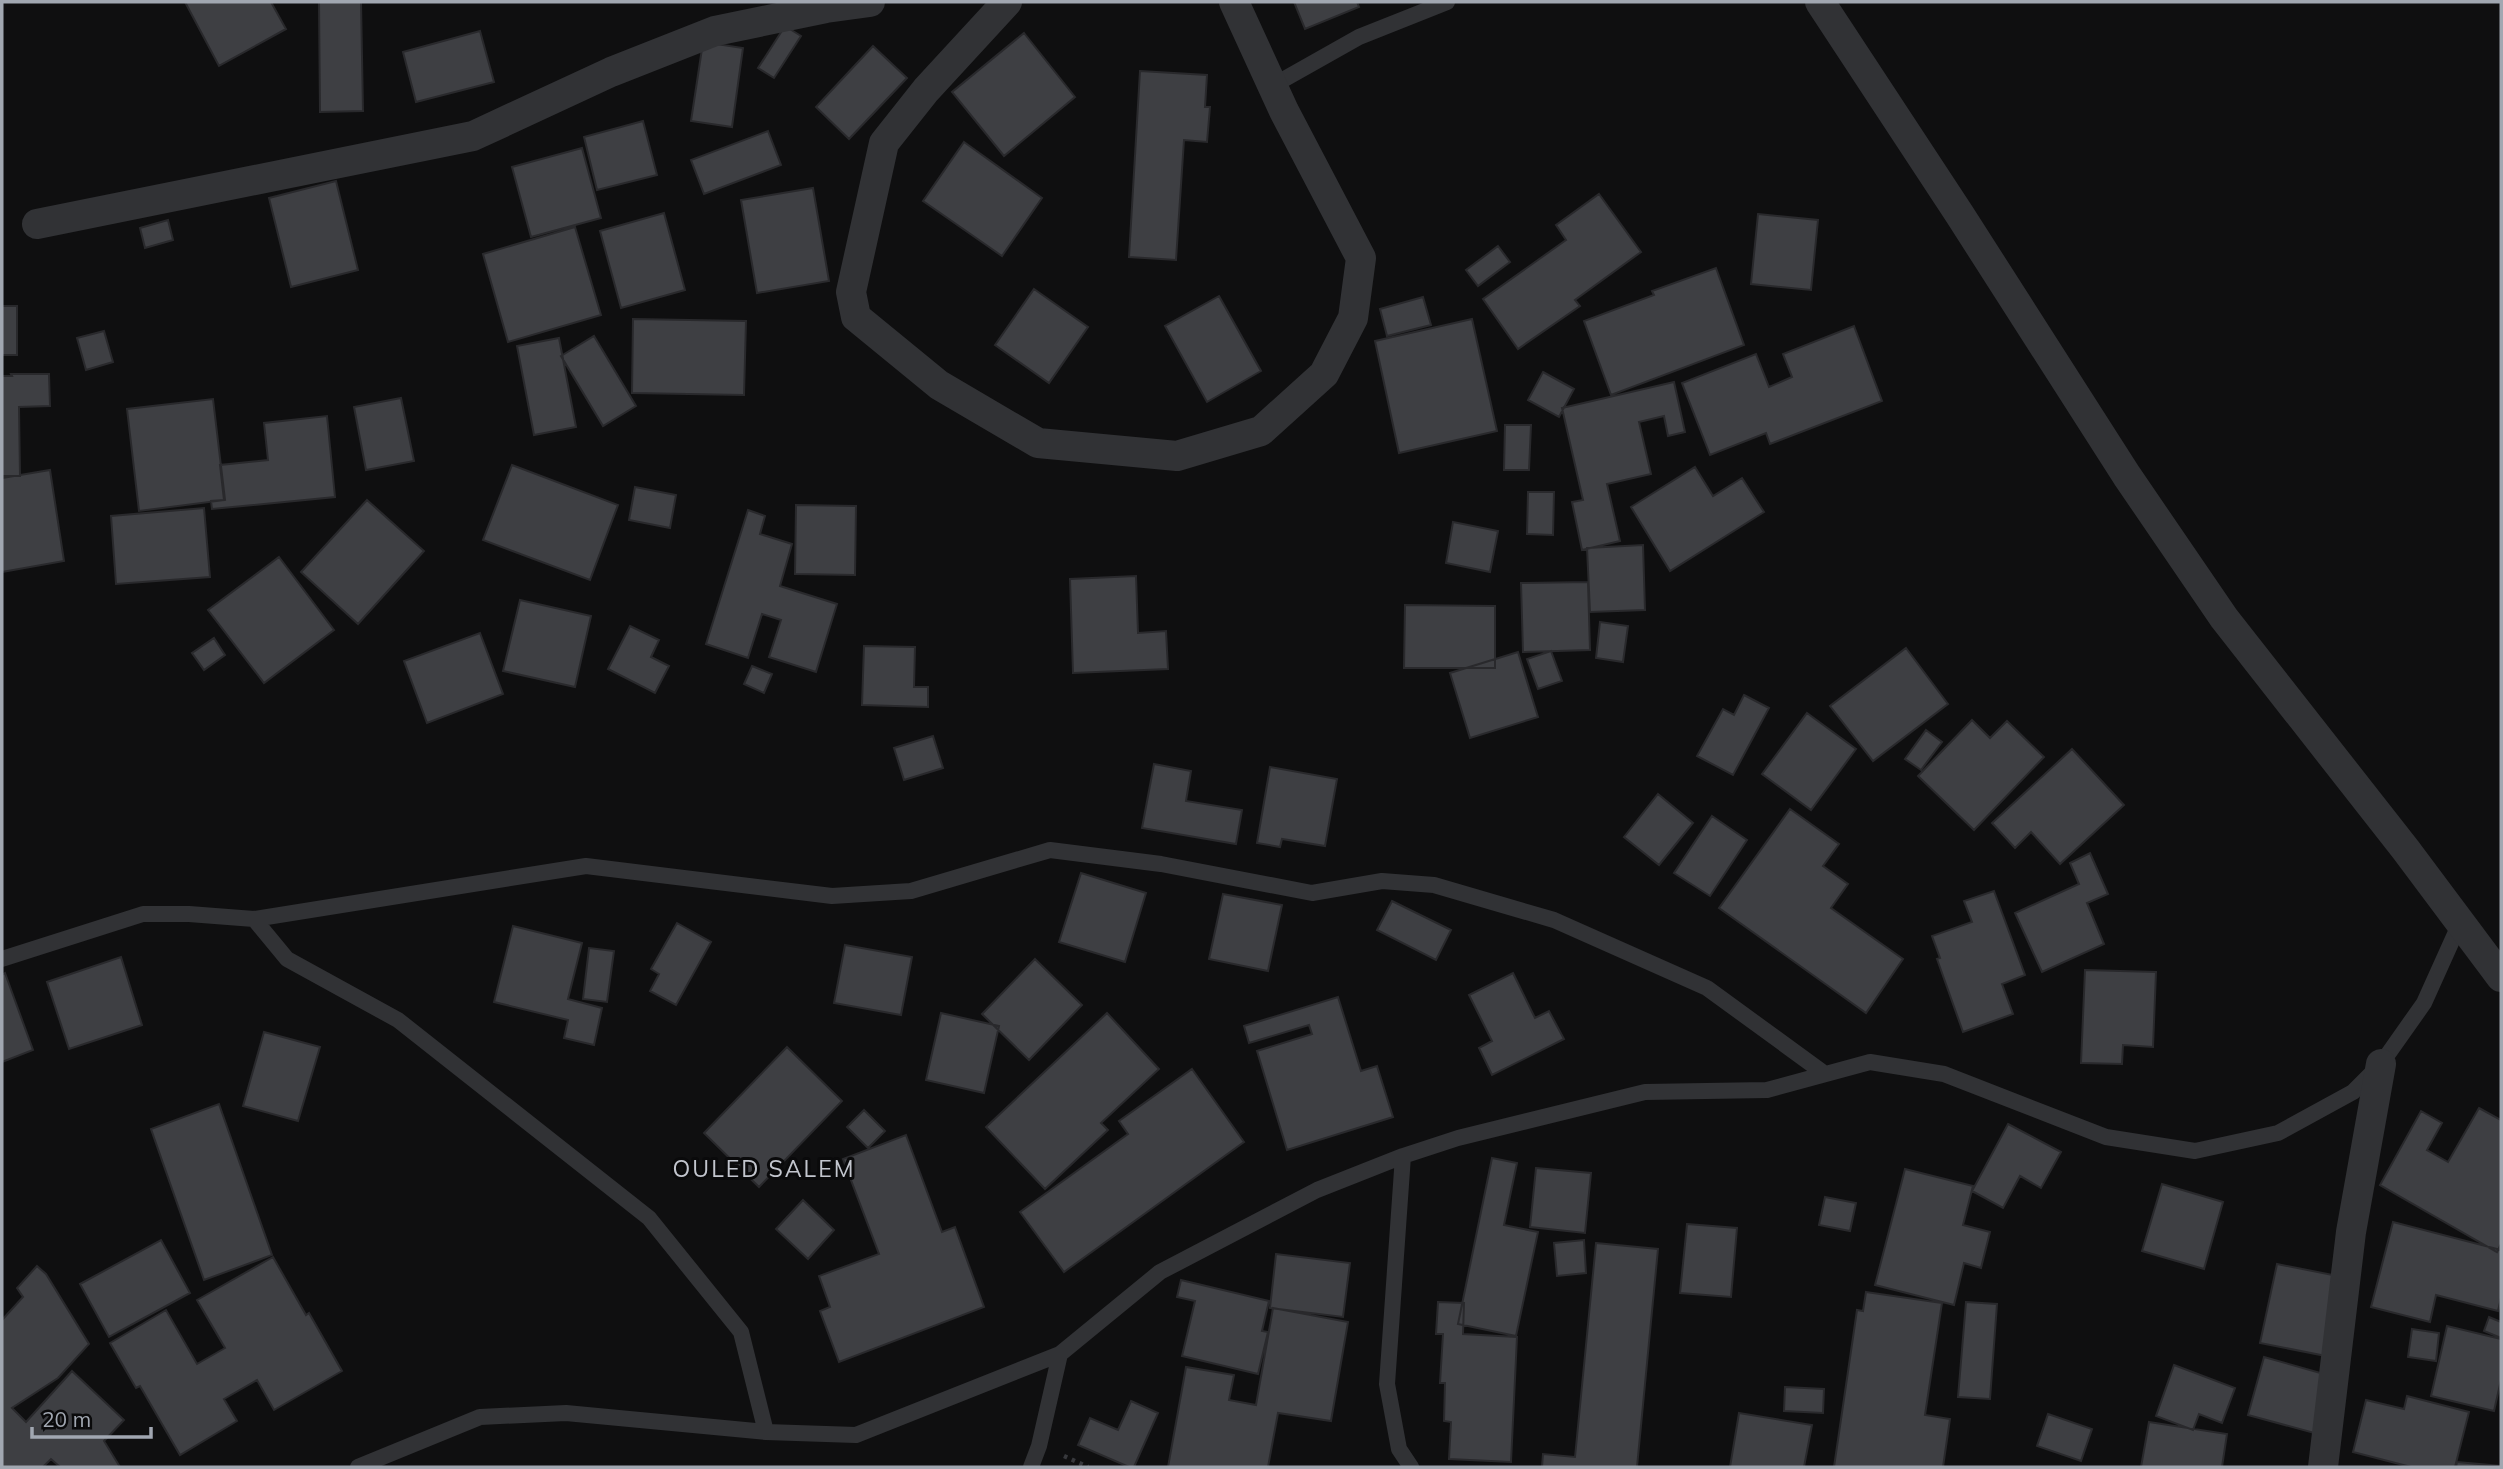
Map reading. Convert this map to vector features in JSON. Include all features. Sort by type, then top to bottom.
[{"type":"street","points":[[37,224],[473,136],[611,72],[715,32],[826,8],[870,2]]},
{"type":"street","points":[[1007,2],[926,90],[884,143],[851,292],[856,317],[939,385],[1038,443],[1177,456],[1261,431],[1324,374],[1353,318],[1361,258],[1272,86],[1234,2]]},
{"type":"street","points":[[1820,2],[2127,476],[2224,618],[2501,977]]},
{"type":"street","points":[[2323,1467],[2351,1232],[2381,1064]]},
{"type":"lane","points":[[1272,86],[1359,37],[1447,2]]},
{"type":"lane","points":[[2,959],[143,914],[254,919],[586,866],[832,895],[911,891],[1050,850],[1161,864],[1312,893],[1382,881],[1434,885],[1553,920],[1707,988],[1825,1074]]},
{"type":"lane","points":[[254,919],[287,959],[398,1020],[649,1218],[741,1332],[765,1432]]},
{"type":"lane","points":[[358,1467],[480,1417],[566,1413],[765,1432],[856,1435],[1060,1354],[1160,1272],[1317,1190],[1403,1156],[1458,1138],[1645,1092],[1767,1090],[1870,1062],[1944,1074],[2106,1137],[2195,1151],[2278,1133],[2353,1092],[2381,1064],[2424,1003],[2460,923]]},
{"type":"lane","points":[[1403,1156],[1387,1384],[1399,1449],[1410,1467]]},
{"type":"lane","points":[[1031,1467],[1039,1446],[1060,1354]]},
{"type":"building","points":[[185,2],[271,2],[286,29],[219,66]]},
{"type":"building","points":[[319,2],[361,2],[363,111],[320,112]]},
{"type":"building","points":[[1294,2],[1357,2],[1359,7],[1305,29]]},
{"type":"building","points":[[785,26],[801,36],[774,78],[758,68]]},
{"type":"building","points":[[480,31],[494,82],[416,102],[403,52]]},
{"type":"building","points":[[1024,33],[1075,97],[1004,156],[952,92]]},
{"type":"building","points":[[703,42],[743,48],[732,127],[691,121]]},
{"type":"building","points":[[873,46],[907,78],[849,139],[816,107]]},
{"type":"building","points":[[1140,71],[1207,75],[1205,107],[1210,107],[1207,142],[1184,140],[1176,260],[1129,257]]},
{"type":"building","points":[[643,121],[657,175],[597,190],[584,137]]},
{"type":"building","points":[[768,131],[781,165],[704,194],[691,160]]},
{"type":"building","points":[[964,142],[1042,198],[1002,256],[923,201]]},
{"type":"building","points":[[582,148],[601,218],[531,237],[512,167]]},
{"type":"building","points":[[336,181],[358,270],[291,287],[269,198]]},
{"type":"building","points":[[813,188],[829,281],[757,293],[741,200]]},
{"type":"building","points":[[1599,194],[1641,252],[1575,300],[1580,306],[1518,349],[1483,299],[1566,240],[1556,225]]},
{"type":"building","points":[[664,213],[685,290],[621,308],[600,231]]},
{"type":"building","points":[[1758,214],[1818,220],[1811,290],[1751,284]]},
{"type":"building","points":[[168,220],[173,240],[145,248],[140,228]]},
{"type":"building","points":[[575,227],[601,315],[508,342],[483,254]]},
{"type":"building","points":[[1498,246],[1510,262],[1478,286],[1466,270]]},
{"type":"building","points":[[1716,268],[1744,345],[1611,395],[1584,321],[1654,295],[1652,291]]},
{"type":"building","points":[[1034,289],[1088,327],[1049,383],[995,345]]},
{"type":"building","points":[[1219,296],[1261,371],[1207,402],[1165,326]]},
{"type":"building","points":[[1423,297],[1431,325],[1387,336],[1380,309]]},
{"type":"building","points":[[2,306],[17,306],[17,355],[2,355]]},
{"type":"building","points":[[633,319],[746,321],[744,395],[632,393]]},
{"type":"building","points":[[1472,319],[1497,431],[1399,453],[1375,341]]},
{"type":"building","points":[[1854,326],[1882,401],[1770,444],[1766,433],[1710,455],[1682,383],[1756,354],[1769,387],[1792,377],[1783,354]]},
{"type":"building","points":[[104,331],[113,362],[86,370],[77,338]]},
{"type":"building","points":[[594,336],[636,406],[603,426],[561,356]]},
{"type":"building","points":[[559,338],[576,427],[534,435],[517,346]]},
{"type":"building","points":[[1543,372],[1574,389],[1559,417],[1528,400]]},
{"type":"building","points":[[11,374],[49,374],[50,406],[19,407],[20,476],[2,476],[2,376],[12,376]]},
{"type":"building","points":[[1674,382],[1685,432],[1668,436],[1664,416],[1639,422],[1651,474],[1607,484],[1620,541],[1582,550],[1572,502],[1583,500],[1562,408]]},
{"type":"building","points":[[401,398],[414,461],[366,470],[354,407]]},
{"type":"building","points":[[213,399],[225,500],[139,511],[127,409]]},
{"type":"building","points":[[327,416],[335,497],[212,509],[211,501],[224,500],[220,465],[268,460],[264,423]]},
{"type":"building","points":[[1505,425],[1531,425],[1529,470],[1504,470]]},
{"type":"building","points":[[512,465],[618,505],[590,580],[483,540]]},
{"type":"building","points":[[1695,467],[1713,496],[1742,478],[1764,512],[1670,571],[1631,507]]},
{"type":"building","points":[[50,470],[64,561],[2,572],[2,478]]},
{"type":"building","points":[[635,487],[676,495],[670,528],[629,520]]},
{"type":"building","points":[[1528,492],[1554,492],[1553,535],[1527,534]]},
{"type":"building","points":[[367,500],[424,551],[358,624],[301,572]]},
{"type":"building","points":[[796,505],[856,506],[855,575],[795,574]]},
{"type":"building","points":[[204,508],[210,577],[116,584],[111,516]]},
{"type":"building","points":[[748,510],[765,516],[760,534],[792,544],[780,586],[837,604],[816,672],[769,657],[781,620],[762,614],[748,658],[706,644]]},
{"type":"building","points":[[1453,522],[1498,531],[1490,572],[1446,563]]},
{"type":"building","points":[[1643,545],[1645,610],[1590,612],[1587,548]]},
{"type":"building","points":[[279,557],[334,630],[264,683],[208,610]]},
{"type":"building","points":[[1136,576],[1138,633],[1166,631],[1168,669],[1073,673],[1070,579]]},
{"type":"building","points":[[1588,582],[1590,650],[1523,652],[1521,583]]},
{"type":"building","points":[[520,600],[591,616],[575,687],[503,671]]},
{"type":"building","points":[[1405,605],[1495,606],[1495,668],[1404,668]]},
{"type":"building","points":[[1600,622],[1628,626],[1623,662],[1596,658]]},
{"type":"building","points":[[630,626],[659,640],[651,657],[669,666],[655,693],[608,669]]},
{"type":"building","points":[[480,633],[503,694],[427,723],[404,661]]},
{"type":"building","points":[[214,638],[225,655],[204,670],[192,653]]},
{"type":"building","points":[[864,646],[915,647],[914,687],[928,687],[928,707],[862,705]]},
{"type":"building","points":[[1906,648],[1948,704],[1873,761],[1830,706]]},
{"type":"building","points":[[1551,651],[1562,681],[1538,689],[1527,659]]},
{"type":"building","points":[[1518,652],[1538,717],[1470,738],[1450,673]]},
{"type":"building","points":[[752,666],[772,674],[764,693],[744,684]]},
{"type":"building","points":[[1744,695],[1769,708],[1733,775],[1697,756],[1723,709],[1734,715]]},
{"type":"building","points":[[1807,713],[1856,749],[1811,810],[1762,774]]},
{"type":"building","points":[[1972,720],[1990,738],[2007,721],[2044,757],[1974,830],[1918,776]]},
{"type":"building","points":[[1926,730],[1942,742],[1921,770],[1905,759]]},
{"type":"building","points":[[933,736],[943,768],[904,780],[894,748]]},
{"type":"building","points":[[2072,749],[2124,805],[2060,864],[2031,832],[2015,848],[1992,823]]},
{"type":"building","points":[[1154,764],[1191,771],[1186,801],[1242,810],[1236,844],[1142,828]]},
{"type":"building","points":[[1270,767],[1337,779],[1325,846],[1282,839],[1280,847],[1257,843]]},
{"type":"building","points":[[1658,794],[1693,823],[1659,865],[1624,837]]},
{"type":"building","points":[[1790,809],[1839,844],[1823,866],[1848,884],[1831,908],[1903,959],[1866,1013],[1719,908]]},
{"type":"building","points":[[1712,816],[1747,840],[1710,896],[1674,873]]},
{"type":"building","points":[[2090,853],[2108,894],[2087,903],[2104,944],[2042,972],[2015,913],[2079,884],[2070,863]]},
{"type":"building","points":[[1081,873],[1146,893],[1125,962],[1059,942]]},
{"type":"building","points":[[1994,891],[2025,975],[2002,984],[2013,1014],[1963,1032],[1937,959],[1940,958],[1932,936],[1972,922],[1964,901]]},
{"type":"building","points":[[1223,894],[1282,905],[1268,971],[1209,959]]},
{"type":"building","points":[[1392,901],[1451,930],[1436,960],[1377,930]]},
{"type":"building","points":[[677,923],[711,942],[676,1005],[650,991],[659,974],[651,969]]},
{"type":"building","points":[[513,926],[582,943],[568,999],[602,1008],[594,1045],[564,1038],[568,1020],[494,1002]]},
{"type":"building","points":[[845,945],[912,957],[901,1015],[834,1003]]},
{"type":"building","points":[[589,948],[614,951],[607,1002],[583,999]]},
{"type":"building","points":[[121,957],[142,1025],[69,1049],[47,982]]},
{"type":"building","points":[[1035,959],[1082,1005],[1029,1060],[982,1014]]},
{"type":"building","points":[[2085,970],[2156,972],[2153,1047],[2123,1045],[2122,1064],[2081,1063]]},
{"type":"building","points":[[5,973],[33,1050],[2,1062],[2,975]]},
{"type":"building","points":[[1513,973],[1535,1018],[1549,1011],[1564,1039],[1492,1075],[1479,1048],[1492,1041],[1469,995]]},
{"type":"building","points":[[1338,997],[1361,1071],[1377,1066],[1393,1117],[1287,1150],[1257,1051],[1312,1034],[1309,1025],[1249,1043],[1244,1026]]},
{"type":"building","points":[[941,1013],[999,1026],[984,1093],[926,1080]]},
{"type":"building","points":[[1107,1013],[1159,1069],[1101,1123],[1108,1130],[1045,1189],[986,1127]]},
{"type":"building","points":[[264,1032],[320,1047],[298,1121],[243,1106]]},
{"type":"building","points":[[787,1047],[842,1101],[759,1187],[704,1133]]},
{"type":"building","points":[[1192,1069],[1244,1142],[1064,1272],[1020,1212],[1128,1134],[1119,1121]]},
{"type":"building","points":[[219,1104],[272,1255],[204,1280],[151,1129]]},
{"type":"building","points":[[2479,1108],[2501,1120],[2501,1244],[2497,1252],[2380,1185],[2421,1111],[2442,1123],[2427,1150],[2448,1162]]},
{"type":"building","points":[[864,1110],[885,1131],[868,1148],[847,1127]]},
{"type":"building","points":[[2008,1124],[2061,1152],[2041,1188],[2020,1176],[2003,1208],[1972,1191]]},
{"type":"building","points":[[906,1135],[942,1232],[955,1227],[984,1307],[839,1362],[820,1311],[830,1307],[819,1276],[879,1254],[843,1159]]},
{"type":"building","points":[[1492,1158],[1517,1163],[1504,1225],[1538,1232],[1516,1336],[1458,1324]]},
{"type":"building","points":[[1536,1168],[1591,1173],[1585,1233],[1530,1227]]},
{"type":"building","points":[[1905,1169],[1973,1186],[1963,1225],[1990,1232],[1981,1268],[1964,1263],[1954,1305],[1875,1285]]},
{"type":"building","points":[[2162,1184],[2223,1202],[2204,1269],[2142,1251]]},
{"type":"building","points":[[1825,1197],[1856,1203],[1850,1231],[1819,1225]]},
{"type":"building","points":[[803,1200],[834,1230],[808,1259],[776,1229]]},
{"type":"building","points":[[2393,1222],[2501,1250],[2501,1298],[2498,1311],[2436,1295],[2430,1322],[2371,1307]]},
{"type":"building","points":[[1687,1224],[1737,1228],[1731,1297],[1680,1293]]},
{"type":"building","points":[[161,1240],[190,1293],[109,1337],[80,1284]]},
{"type":"building","points":[[1584,1240],[1586,1273],[1557,1276],[1554,1243]]},
{"type":"building","points":[[1596,1243],[1658,1249],[1637,1467],[1542,1467],[1543,1454],[1575,1457]]},
{"type":"building","points":[[1276,1254],[1350,1263],[1343,1317],[1270,1308]]},
{"type":"building","points":[[273,1257],[342,1371],[274,1410],[257,1380],[224,1399],[237,1421],[180,1455],[140,1386],[136,1388],[110,1343],[166,1310],[197,1364],[225,1348],[197,1300]]},
{"type":"building","points":[[2277,1264],[2348,1278],[2331,1357],[2260,1343]]},
{"type":"building","points":[[37,1266],[46,1274],[89,1344],[58,1378],[12,1408],[26,1422],[72,1371],[124,1420],[104,1441],[120,1467],[60,1467],[51,1459],[43,1467],[2,1467],[2,1320],[23,1297],[17,1288]]},
{"type":"building","points":[[1181,1280],[1269,1301],[1262,1331],[1268,1332],[1258,1374],[1182,1356],[1195,1301],[1177,1297]]},
{"type":"building","points":[[1866,1292],[1942,1303],[1925,1415],[1950,1419],[1943,1467],[1834,1467],[1857,1310],[1863,1311]]},
{"type":"building","points":[[1438,1302],[1464,1303],[1463,1334],[1517,1337],[1511,1462],[1449,1459],[1451,1422],[1444,1421],[1445,1383],[1440,1383],[1443,1334],[1436,1334]]},
{"type":"building","points":[[1966,1302],[1997,1304],[1990,1399],[1958,1397]]},
{"type":"building","points":[[1273,1308],[1348,1322],[1331,1421],[1278,1413],[1268,1467],[1168,1467],[1186,1367],[1234,1375],[1229,1400],[1256,1405]]},
{"type":"building","points":[[2489,1317],[2501,1322],[2501,1338],[2484,1331]]},
{"type":"building","points":[[2447,1326],[2501,1339],[2501,1380],[2494,1411],[2431,1396]]},
{"type":"building","points":[[2412,1329],[2439,1333],[2436,1361],[2408,1357]]},
{"type":"building","points":[[2264,1357],[2345,1380],[2329,1437],[2248,1415]]},
{"type":"building","points":[[2174,1365],[2235,1388],[2222,1423],[2199,1414],[2193,1430],[2156,1416]]},
{"type":"building","points":[[1785,1387],[1824,1389],[1823,1413],[1784,1411]]},
{"type":"building","points":[[2407,1396],[2469,1412],[2455,1467],[2411,1467],[2353,1452],[2366,1400],[2404,1409]]},
{"type":"building","points":[[1131,1401],[1158,1413],[1134,1467],[1078,1445],[1090,1418],[1118,1430]]},
{"type":"building","points":[[1739,1413],[1812,1425],[1804,1467],[1730,1467]]},
{"type":"building","points":[[2048,1414],[2092,1429],[2081,1461],[2037,1446]]},
{"type":"building","points":[[2149,1422],[2227,1434],[2222,1467],[2141,1467]]},
{"type":"building","points":[[2457,1462],[2501,1466],[2501,1467],[2456,1467]]},
{"type":"district","name":"OULED SALEM","points":[[764,1169]]}]
